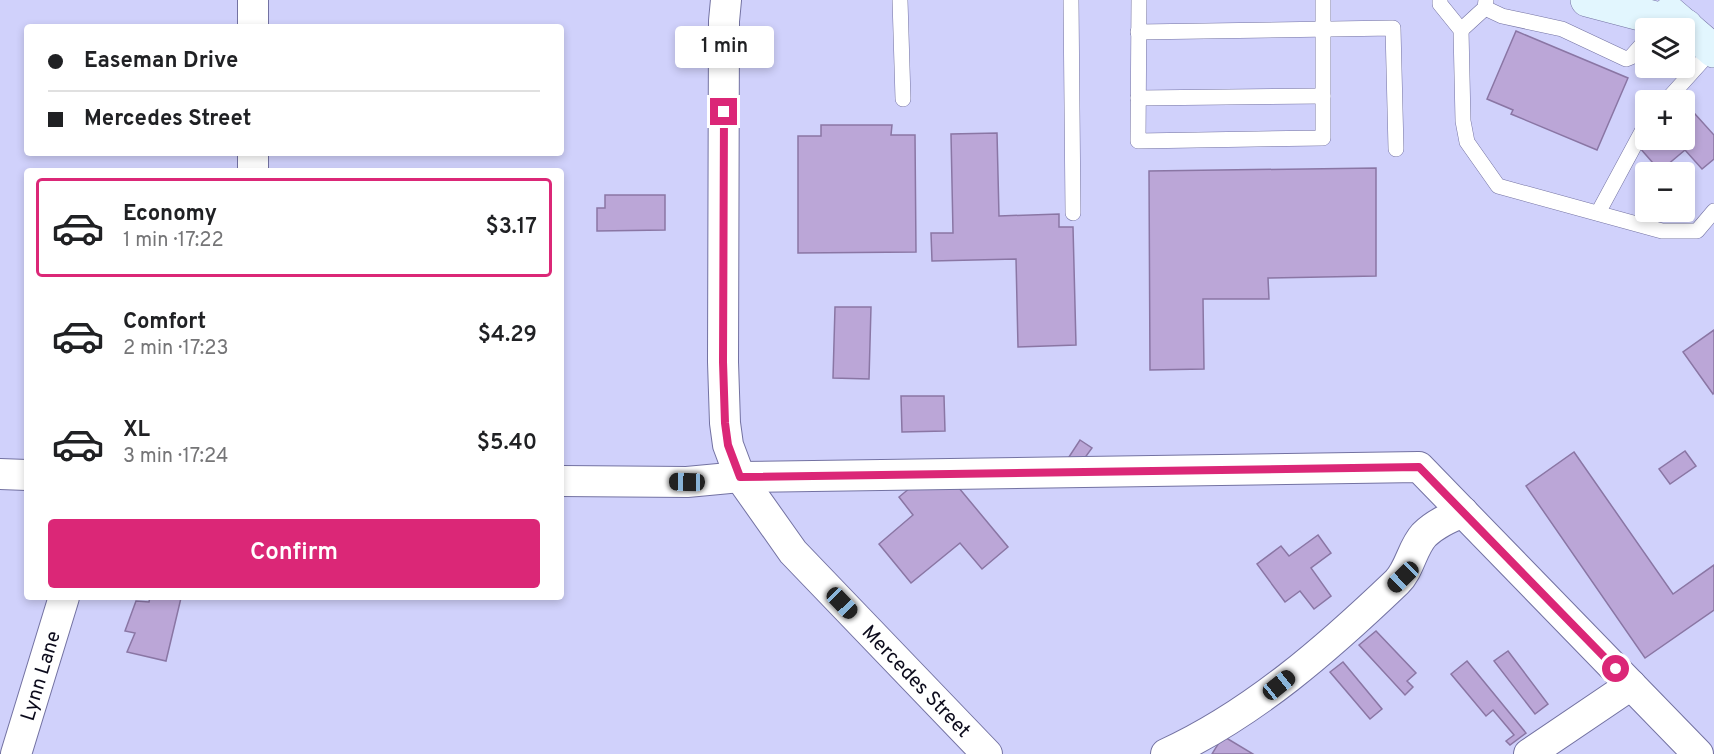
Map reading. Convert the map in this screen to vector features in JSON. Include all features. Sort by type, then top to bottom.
[{"type":"main road","points":[[1587,0],[1645,18]]},
{"type":"main road","points":[[1695,41],[1713,50]]},
{"type":"street","points":[[253,0],[253,24]]},
{"type":"street","name":"Mercedes Street","points":[[726,0],[724,21],[723,362],[728,445],[740,477],[793,552],[987,754]]},
{"type":"street","points":[[564,481],[687,482],[740,477],[1419,467],[1698,754]]},
{"type":"street","points":[[0,474],[24,475]]},
{"type":"street","points":[[1166,754],[1222,724],[1279,685],[1332,642],[1403,577],[1423,536],[1442,521],[1463,512]]},
{"type":"street","name":"Lynn Lane","points":[[16,754],[63,600]]},
{"type":"street","points":[[1529,754],[1631,685]]},
{"type":"lane","points":[[900,0],[903,99]]},
{"type":"lane","points":[[1071,0],[1074,213]]},
{"type":"lane","points":[[1138,0],[1138,141],[1323,138],[1323,0]]},
{"type":"lane","points":[[1440,0],[1440,4],[1461,30],[1463,121],[1467,142],[1498,186],[1662,231],[1697,231],[1714,211]]},
{"type":"lane","points":[[1461,30],[1486,4],[1502,16],[1562,29],[1626,58],[1635,52]]},
{"type":"lane","points":[[1138,32],[1393,28],[1396,149]]},
{"type":"lane","points":[[1675,90],[1713,50]]},
{"type":"lane","points":[[1138,98],[1323,96]]},
{"type":"lane","points":[[1598,213],[1635,144]]},
{"type":"building","points":[[1516,31],[1628,78],[1597,150],[1511,114],[1513,110],[1487,99]]},
{"type":"building","points":[[1695,114],[1714,135],[1714,159],[1702,169],[1685,150],[1695,150]]},
{"type":"building","points":[[821,125],[892,125],[891,135],[915,135],[916,252],[798,253],[798,136],[821,136]]},
{"type":"building","points":[[997,133],[999,216],[1059,214],[1059,227],[1073,227],[1076,345],[1018,347],[1016,259],[932,261],[931,233],[953,233],[951,134]]},
{"type":"building","points":[[1642,150],[1685,150],[1671,162],[1652,162]]},
{"type":"building","points":[[1376,168],[1376,276],[1268,278],[1269,299],[1203,299],[1204,369],[1150,370],[1149,171]]},
{"type":"building","points":[[605,195],[665,195],[665,230],[597,231],[597,208],[605,208]]},
{"type":"building","points":[[835,307],[871,307],[869,379],[833,378]]},
{"type":"building","points":[[1714,330],[1714,393],[1713,394],[1683,352]]},
{"type":"building","points":[[901,396],[944,396],[945,431],[902,432]]},
{"type":"building","points":[[1080,440],[1092,448],[1076,470],[1065,463]]},
{"type":"building","points":[[1685,451],[1696,466],[1670,484],[1659,469]]},
{"type":"building","points":[[1574,452],[1673,594],[1714,565],[1714,610],[1645,658],[1526,486]]},
{"type":"building","points":[[939,464],[1008,547],[982,569],[960,543],[911,583],[879,544],[913,515],[899,497]]},
{"type":"building","points":[[1318,535],[1331,553],[1311,568],[1331,596],[1314,609],[1300,591],[1285,602],[1257,564],[1281,546],[1289,556]]},
{"type":"building","points":[[149,600],[181,600],[166,661],[127,652],[135,633],[125,631],[136,601],[149,602]]},
{"type":"building","points":[[1376,631],[1416,673],[1407,681],[1413,687],[1405,695],[1359,645]]},
{"type":"building","points":[[1508,651],[1548,704],[1535,714],[1494,661]]},
{"type":"building","points":[[1467,661],[1526,733],[1510,745],[1506,741],[1514,735],[1493,710],[1486,716],[1451,674]]},
{"type":"building","points":[[1343,662],[1382,709],[1370,719],[1330,672]]},
{"type":"building","points":[[1223,736],[1253,754],[1212,754]]},
{"type":"route","points":[[724,112],[723,362],[725,423],[728,445],[740,477],[1419,467],[1616,669]]}]
